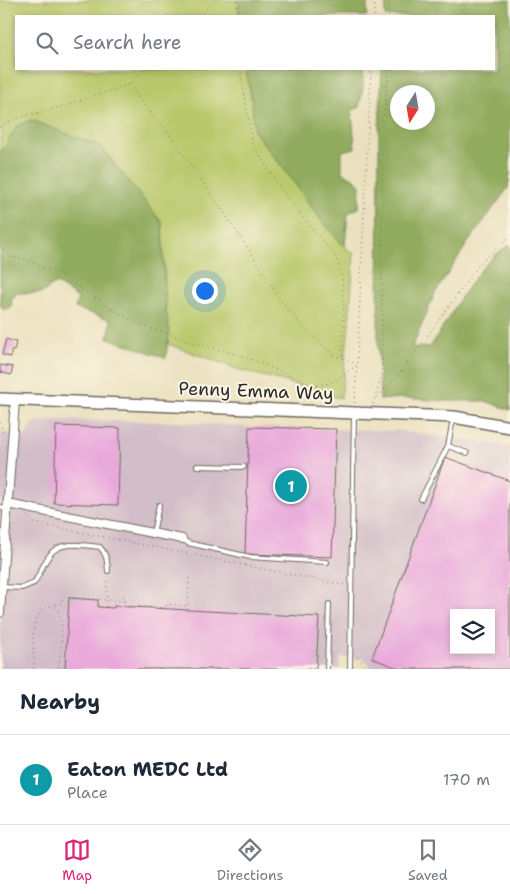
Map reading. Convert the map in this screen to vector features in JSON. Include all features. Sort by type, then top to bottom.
[{"type":"main road","name":"Penny Emma Way","points":[[0,399],[454,417],[510,427]]},
{"type":"street","points":[[0,613],[5,507],[15,400]]},
{"type":"street","points":[[5,507],[182,539]]},
{"type":"lane","points":[[350,669],[354,412]]},
{"type":"lane","points":[[421,499],[448,446],[454,417]]},
{"type":"lane","points":[[448,446],[467,453]]},
{"type":"lane","points":[[197,466],[244,467]]},
{"type":"lane","points":[[153,533],[159,505]]},
{"type":"lane","points":[[182,539],[250,557],[327,562]]},
{"type":"lane","points":[[2,587],[22,588],[34,583],[49,554],[56,548],[65,545],[100,547],[105,552],[108,561],[108,571]]},
{"type":"lane","points":[[327,669],[330,604]]},
{"type":"path","points":[[200,15],[216,0]]},
{"type":"path","points":[[236,0],[236,15]]},
{"type":"path","points":[[374,0],[374,15]]},
{"type":"path","points":[[389,0],[389,15]]},
{"type":"path","points":[[0,127],[15,119],[57,108],[130,84],[144,70]]},
{"type":"path","points":[[240,70],[253,145],[287,198],[336,257],[342,277],[344,309],[342,359]]},
{"type":"path","points":[[354,412],[371,70]]},
{"type":"path","points":[[370,413],[382,376],[382,126],[389,70]]},
{"type":"path","points":[[130,84],[140,100],[167,131],[194,168],[281,301],[303,327],[323,346],[342,359],[357,365]]},
{"type":"path","points":[[376,398],[400,374],[481,262],[510,237]]},
{"type":"path","points":[[0,256],[21,258],[59,274],[120,314],[141,325],[242,356],[313,385],[322,386],[335,382],[357,365]]},
{"type":"path","points":[[25,514],[34,523],[352,587]]},
{"type":"path","points":[[106,608],[108,571]]},
{"type":"path","points":[[123,594],[124,606],[166,608],[166,604],[188,606],[189,574]]},
{"type":"path","points":[[34,669],[32,642],[34,624],[44,608],[62,603],[62,597],[124,601]]},
{"type":"path","points":[[55,606],[60,612],[62,630],[58,669]]},
{"type":"path","points":[[350,650],[368,669]]},
{"type":"shaded area","points":[[50,420],[183,422],[249,427],[401,431],[510,447],[510,669],[372,669],[364,659],[340,657],[339,669],[0,669],[0,432],[25,436],[34,423]]},
{"type":"green space","points":[[0,0],[238,0],[240,15],[15,15],[15,70],[246,70],[252,102],[254,131],[321,220],[345,247],[354,254],[341,398],[243,371],[168,344],[162,223],[100,146],[4,147],[0,155]]},
{"type":"green space","points":[[238,0],[367,0],[367,15],[240,15]]},
{"type":"green space","points":[[386,0],[510,0],[510,175],[508,188],[469,241],[435,293],[412,348],[430,347],[486,264],[510,245],[510,410],[485,401],[401,398],[380,400],[378,337],[379,129],[382,70],[495,70],[495,15],[385,15]]},
{"type":"green space","points":[[246,70],[363,70],[363,88],[359,108],[352,110],[355,148],[342,151],[342,172],[355,179],[360,185],[359,208],[348,213],[345,247],[321,220],[254,131],[252,102]]},
{"type":"green space","points":[[31,120],[100,146],[162,223],[165,305],[169,330],[166,358],[108,338],[111,320],[75,308],[78,298],[56,283],[42,293],[18,293],[12,298],[11,307],[4,310],[0,305],[0,155],[17,126]]},
{"type":"building","points":[[6,339],[16,342],[14,351],[11,350],[11,357],[2,355]]},
{"type":"building","points":[[0,365],[13,367],[11,375],[0,372]]},
{"type":"building","points":[[56,426],[120,428],[118,505],[54,503]]},
{"type":"building","points":[[249,427],[336,429],[332,557],[245,554]]},
{"type":"building","points":[[445,457],[510,481],[510,669],[400,669],[372,658]]},
{"type":"building","points":[[69,598],[98,600],[98,607],[114,608],[114,606],[319,617],[316,669],[65,669]]},
{"type":"place","name":"Eaton MEDC Ltd","points":[[291,486]]}]
